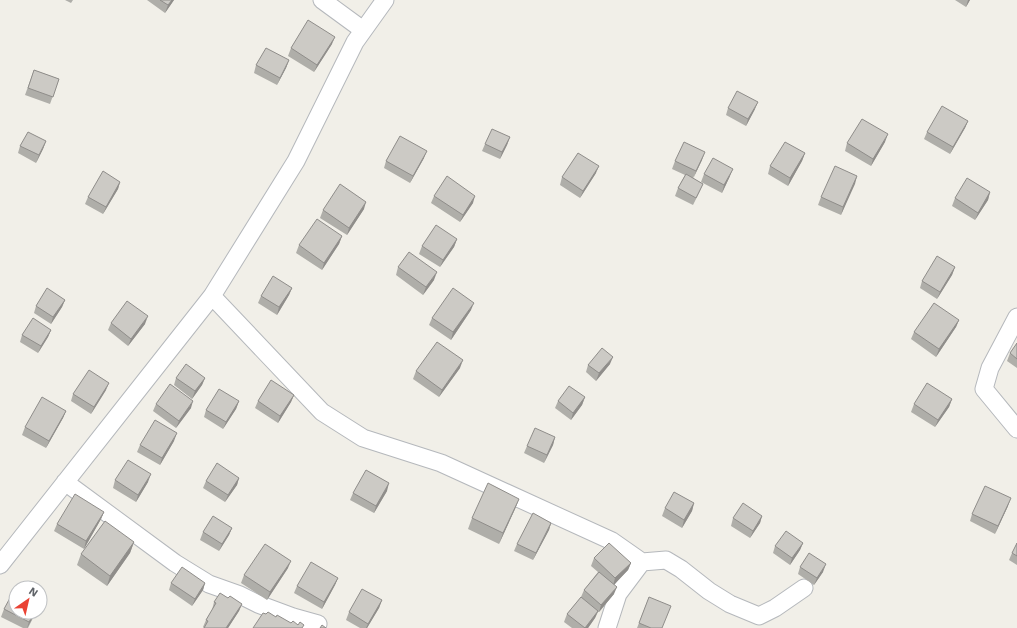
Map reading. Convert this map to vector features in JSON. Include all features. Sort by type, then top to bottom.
[{"type":"street","points":[[322,0],[363,30]]},
{"type":"street","points":[[0,565],[212,296],[296,161],[354,42],[385,0]]},
{"type":"street","points":[[212,296],[322,412],[363,438],[440,463],[612,541],[642,562],[666,560],[681,569],[710,592],[730,604],[759,616],[775,608],[804,588]]},
{"type":"street","points":[[1017,317],[990,368],[984,389],[1017,429]]},
{"type":"street","points":[[66,482],[175,563],[209,584],[293,617],[318,624]]},
{"type":"street","points":[[607,628],[618,594],[642,562]]},
{"type":"building","points":[[160,0],[172,0],[168,5]]},
{"type":"building","points":[[308,20],[335,37],[317,65],[291,48]]},
{"type":"building","points":[[266,48],[289,60],[280,78],[256,65]]},
{"type":"building","points":[[34,70],[59,79],[53,97],[28,88]]},
{"type":"building","points":[[737,91],[758,102],[748,119],[728,108]]},
{"type":"building","points":[[942,106],[968,121],[953,147],[927,132]]},
{"type":"building","points":[[862,119],[888,134],[873,159],[847,143]]},
{"type":"building","points":[[492,129],[510,137],[502,152],[485,144]]},
{"type":"building","points":[[28,132],[46,141],[39,155],[20,146]]},
{"type":"building","points":[[400,136],[427,151],[413,176],[386,161]]},
{"type":"building","points":[[684,142],[705,152],[696,171],[675,161]]},
{"type":"building","points":[[785,142],[805,153],[790,178],[770,166]]},
{"type":"building","points":[[578,153],[599,166],[583,191],[562,177]]},
{"type":"building","points":[[713,158],[733,169],[724,185],[704,174]]},
{"type":"building","points":[[835,166],[857,176],[843,207],[821,197]]},
{"type":"building","points":[[103,171],[120,182],[106,207],[88,197]]},
{"type":"building","points":[[686,174],[703,184],[696,198],[678,188]]},
{"type":"building","points":[[447,176],[475,196],[463,215],[434,196]]},
{"type":"building","points":[[967,178],[990,192],[978,213],[955,198]]},
{"type":"building","points":[[340,184],[366,202],[349,228],[323,210]]},
{"type":"building","points":[[317,219],[342,236],[324,263],[299,245]]},
{"type":"building","points":[[436,225],[457,239],[443,260],[422,246]]},
{"type":"building","points":[[409,252],[437,272],[426,287],[398,267]]},
{"type":"building","points":[[937,256],[955,267],[940,292],[922,281]]},
{"type":"building","points":[[273,276],[292,288],[279,307],[261,296]]},
{"type":"building","points":[[47,288],[65,300],[53,317],[36,306]]},
{"type":"building","points":[[453,288],[474,303],[453,332],[432,318]]},
{"type":"building","points":[[127,301],[148,316],[131,339],[111,323]]},
{"type":"building","points":[[934,303],[959,320],[939,349],[914,332]]},
{"type":"building","points":[[33,318],[51,330],[41,346],[22,335]]},
{"type":"building","points":[[437,342],[463,360],[442,390],[416,371]]},
{"type":"building","points":[[1017,343],[1017,359],[1010,353]]},
{"type":"building","points":[[602,348],[613,357],[599,373],[588,365]]},
{"type":"building","points":[[186,364],[205,378],[195,391],[176,378]]},
{"type":"building","points":[[89,370],[109,383],[94,407],[73,394]]},
{"type":"building","points":[[271,380],[294,395],[280,416],[258,401]]},
{"type":"building","points":[[927,383],[952,399],[938,420],[914,404]]},
{"type":"building","points":[[170,384],[193,401],[179,421],[156,404]]},
{"type":"building","points":[[569,386],[585,397],[573,413],[558,401]]},
{"type":"building","points":[[219,389],[239,401],[226,422],[206,410]]},
{"type":"building","points":[[42,397],[66,411],[49,441],[25,427]]},
{"type":"building","points":[[155,420],[177,433],[162,458],[140,445]]},
{"type":"building","points":[[535,428],[555,437],[547,455],[527,446]]},
{"type":"building","points":[[128,460],[151,474],[138,495],[115,480]]},
{"type":"building","points":[[217,463],[239,478],[228,495],[206,481]]},
{"type":"building","points":[[366,470],[389,483],[376,506],[353,493]]},
{"type":"building","points":[[488,483],[519,499],[503,533],[472,518]]},
{"type":"building","points":[[985,486],[1011,498],[998,526],[972,514]]},
{"type":"building","points":[[674,492],[694,503],[684,520],[665,508]]},
{"type":"building","points":[[75,494],[104,512],[86,541],[57,524]]},
{"type":"building","points":[[743,503],[762,516],[753,531],[733,518]]},
{"type":"building","points":[[533,513],[551,523],[536,553],[517,544]]},
{"type":"building","points":[[213,516],[232,528],[222,544],[203,532]]},
{"type":"building","points":[[105,521],[134,542],[110,576],[81,554]]},
{"type":"building","points":[[786,531],[803,543],[792,558],[775,546]]},
{"type":"building","points":[[609,543],[631,563],[615,578],[594,558]]},
{"type":"building","points":[[1017,543],[1017,556],[1012,553]]},
{"type":"building","points":[[265,544],[291,561],[270,592],[244,575]]},
{"type":"building","points":[[809,553],[826,564],[817,578],[800,567]]},
{"type":"building","points":[[311,562],[338,578],[324,602],[297,586]]},
{"type":"building","points":[[182,567],[205,583],[195,599],[171,583]]},
{"type":"building","points":[[599,572],[617,587],[601,605],[584,590]]},
{"type":"building","points":[[362,589],[382,600],[368,624],[349,612]]},
{"type":"building","points":[[220,593],[228,598],[230,596],[242,604],[226,628],[204,628],[208,621],[206,620],[216,603],[214,602]]},
{"type":"building","points":[[581,597],[598,611],[585,628],[567,614]]},
{"type":"building","points":[[649,597],[671,606],[662,628],[651,628],[639,623]]},
{"type":"building","points":[[8,602],[8,611],[4,609]]},
{"type":"building","points":[[268,612],[291,623],[293,621],[298,625],[300,622],[304,625],[302,628],[253,628],[263,613],[266,614]]}]
